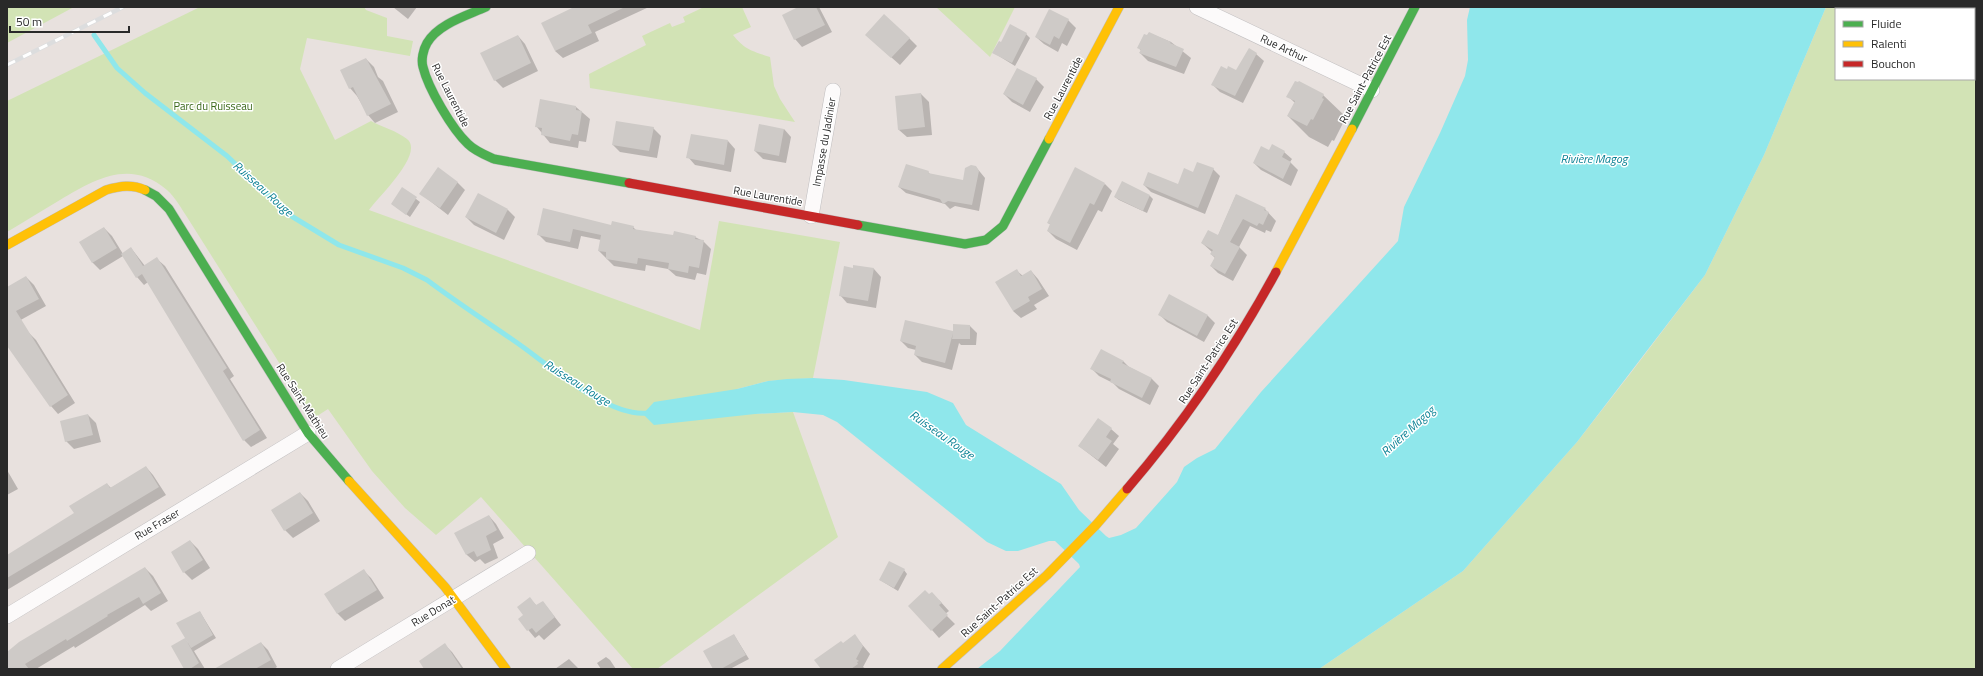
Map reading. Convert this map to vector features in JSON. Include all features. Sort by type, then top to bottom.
[{"type":"street","name":"Rue Laurentide","points":[[486,7],[434,33],[425,43],[422,56],[423,67],[454,130],[464,142],[476,151],[494,159],[965,244],[980,243],[992,236],[1002,226],[1119,7]]},
{"type":"street","name":"Rue Arthur","points":[[1197,7],[1372,90]]},
{"type":"street","name":"Rue Saint-Patrice Est","points":[[942,669],[1047,576],[1124,494],[1176,429],[1233,346],[1262,298],[1416,7]]},
{"type":"street","name":"Impasse du Jadinier","points":[[811,216],[833,90]]},
{"type":"street","name":"Rue Saint-Mathieu","points":[[7,245],[107,188],[119,185],[142,188],[152,192],[162,200],[308,433],[330,460],[454,598],[506,669]]},
{"type":"street","name":"Rue Fraser","points":[[7,616],[308,433]]},
{"type":"street","name":"Rue Donat","points":[[338,669],[528,553]]},
{"type":"green space","points":[[7,7],[74,7],[7,43]]},
{"type":"green space","name":"Parc du Ruisseau","points":[[200,7],[364,7],[366,10],[387,18],[387,36],[413,41],[410,56],[307,38],[300,69],[335,140],[371,121],[403,136],[407,139],[411,146],[410,154],[398,175],[369,210],[700,330],[719,221],[840,242],[813,378],[768,381],[737,389],[755,414],[793,412],[838,537],[657,669],[633,669],[481,497],[436,535],[405,508],[372,471],[328,409],[314,418],[180,206],[167,190],[153,180],[139,175],[126,174],[99,180],[60,200],[7,232],[7,101]]},
{"type":"green space","points":[[704,7],[742,7],[751,27],[733,35],[741,44],[749,49],[770,57],[774,86],[780,99],[795,122],[590,88],[589,74],[646,45],[642,36],[670,23],[672,27],[685,22],[683,17]]},
{"type":"green space","points":[[936,7],[1015,7],[990,57]]},
{"type":"green space","points":[[1826,7],[1976,7],[1976,669],[1319,669],[1463,571],[1577,442],[1705,275],[1764,155]]},
{"type":"water","name":"Rivière Magog","points":[[1470,7],[1826,7],[1764,155],[1705,275],[1577,442],[1463,571],[1319,669],[977,669],[1000,651],[1080,567],[1079,564],[1055,541],[1049,541],[1018,551],[1006,551],[987,542],[837,422],[823,415],[793,412],[755,414],[654,425],[643,414],[654,402],[737,389],[768,381],[787,379],[813,378],[844,380],[927,392],[953,403],[966,425],[1061,484],[1079,510],[1109,538],[1121,535],[1136,528],[1177,482],[1184,467],[1197,458],[1215,449],[1261,392],[1398,241],[1404,207],[1440,133],[1465,76],[1468,60],[1467,20]]},
{"type":"building","points":[[574,7],[625,7],[588,25],[592,33],[555,51],[541,23]]},
{"type":"building","points":[[798,7],[816,7],[825,25],[794,40],[782,15]]},
{"type":"building","points":[[1049,9],[1069,19],[1059,39],[1054,36],[1050,45],[1035,37]]},
{"type":"building","points":[[884,14],[910,38],[891,58],[865,35]]},
{"type":"building","points":[[1010,24],[1027,33],[1012,63],[992,53],[999,41],[1001,42]]},
{"type":"building","points":[[1149,32],[1184,49],[1176,67],[1139,53],[1141,50],[1137,48],[1144,34],[1147,35]]},
{"type":"building","points":[[518,35],[531,63],[494,81],[480,53]]},
{"type":"building","points":[[1249,48],[1257,53],[1235,96],[1211,85],[1221,66],[1227,69],[1228,66],[1236,70]]},
{"type":"building","points":[[366,58],[391,104],[367,116],[353,87],[349,89],[340,70]]},
{"type":"building","points":[[1017,68],[1037,78],[1023,105],[1003,94]]},
{"type":"building","points":[[1295,81],[1299,81],[1324,94],[1322,98],[1324,99],[1313,120],[1311,119],[1307,126],[1287,116],[1295,101],[1286,97]]},
{"type":"building","points":[[921,93],[925,127],[898,130],[895,96]]},
{"type":"building","points":[[540,99],[576,106],[576,110],[582,111],[578,135],[572,134],[570,141],[541,135],[542,128],[535,127]]},
{"type":"building","points":[[616,121],[654,127],[649,151],[612,145]]},
{"type":"building","points":[[759,124],[784,129],[779,156],[754,151]]},
{"type":"building","points":[[691,134],[728,140],[724,165],[686,158]]},
{"type":"building","points":[[1272,144],[1285,151],[1282,157],[1291,162],[1283,179],[1253,163],[1261,146],[1269,150]]},
{"type":"building","points":[[1197,162],[1214,168],[1198,208],[1143,185],[1148,172],[1178,184],[1184,168],[1193,172]]},
{"type":"building","points":[[906,164],[929,171],[928,173],[963,180],[965,168],[971,165],[976,166],[979,171],[972,205],[948,201],[943,204],[940,199],[898,187]]},
{"type":"building","points":[[438,167],[458,182],[440,208],[419,194]]},
{"type":"building","points":[[1075,167],[1105,183],[1094,205],[1090,203],[1070,243],[1047,231],[1050,224],[1047,223]]},
{"type":"building","points":[[1122,181],[1150,195],[1143,211],[1114,197]]},
{"type":"building","points":[[402,187],[417,197],[406,215],[391,204]]},
{"type":"building","points":[[478,193],[508,209],[496,233],[465,217]]},
{"type":"building","points":[[1236,194],[1266,208],[1264,210],[1269,212],[1263,225],[1259,223],[1257,226],[1243,219],[1230,242],[1240,247],[1225,274],[1210,266],[1215,257],[1210,254],[1213,250],[1201,243],[1208,230],[1218,235]]},
{"type":"building","points":[[543,208],[611,225],[612,221],[634,226],[633,229],[673,235],[674,231],[696,236],[695,239],[704,240],[699,268],[689,266],[688,273],[668,269],[669,263],[638,258],[637,264],[606,259],[606,252],[598,251],[601,235],[573,229],[570,242],[537,235]]},
{"type":"building","points":[[104,227],[117,248],[92,263],[79,242]]},
{"type":"building","points":[[131,247],[143,266],[157,257],[227,368],[223,371],[260,430],[243,441],[142,274],[136,278],[121,254]]},
{"type":"building","points":[[853,265],[874,268],[868,301],[839,296],[844,266],[853,268]]},
{"type":"building","points":[[1017,269],[1021,276],[1031,270],[1042,289],[1028,297],[1030,301],[1013,311],[995,282]]},
{"type":"building","points":[[26,276],[39,299],[16,311],[68,395],[50,407],[7,346],[7,287]]},
{"type":"building","points":[[1169,294],[1208,315],[1197,336],[1158,315]]},
{"type":"building","points":[[905,320],[953,331],[953,324],[970,325],[970,339],[952,339],[953,333],[945,363],[914,355],[916,346],[900,341]]},
{"type":"building","points":[[1101,349],[1124,361],[1122,363],[1152,378],[1142,398],[1110,382],[1111,379],[1090,369]]},
{"type":"building","points":[[88,414],[93,435],[65,442],[60,421]]},
{"type":"building","points":[[1098,418],[1112,428],[1106,437],[1112,441],[1098,460],[1078,446]]},
{"type":"building","points":[[146,466],[159,487],[7,578],[7,555],[74,513],[69,506],[107,483],[110,488]]},
{"type":"building","points":[[300,492],[313,513],[284,531],[271,510]]},
{"type":"building","points":[[489,515],[497,530],[486,536],[491,550],[477,557],[474,551],[466,555],[454,533]]},
{"type":"building","points":[[190,540],[203,560],[183,573],[171,552]]},
{"type":"building","points":[[889,561],[905,569],[894,588],[879,580]]},
{"type":"building","points":[[145,567],[161,593],[143,604],[139,597],[107,615],[108,616],[67,641],[66,639],[25,664],[29,669],[7,669],[7,652],[19,642]]},
{"type":"building","points":[[364,569],[377,590],[337,614],[324,594]]},
{"type":"building","points":[[925,590],[929,594],[932,592],[942,603],[939,605],[948,615],[931,631],[908,606]]},
{"type":"building","points":[[530,597],[536,605],[543,601],[555,617],[536,633],[532,628],[527,631],[518,619],[523,615],[517,607]]},
{"type":"building","points":[[200,611],[213,635],[191,648],[176,623]]},
{"type":"building","points":[[734,634],[746,655],[721,669],[713,669],[703,651]]},
{"type":"building","points":[[855,634],[863,646],[856,659],[859,661],[857,662],[858,664],[851,669],[821,669],[814,660],[841,641],[843,643]]},
{"type":"building","points":[[185,638],[199,663],[190,669],[184,669],[171,646]]},
{"type":"building","points":[[261,642],[271,660],[255,669],[214,669]]},
{"type":"building","points":[[445,643],[462,669],[424,669],[419,661]]},
{"type":"waterway","name":"Ruisseau Rouge","points":[[94,35],[117,68],[145,93],[227,156],[288,214],[339,245],[403,268],[427,280],[559,374],[596,398],[614,407],[632,412],[648,413]]},
{"type":"railway","points":[[7,65],[123,7]]},
{"type":"traffic: fast","points":[[486,7],[445,26],[432,36],[424,49],[422,61],[426,76],[435,97],[455,129],[474,149],[494,159],[629,183]]},
{"type":"traffic: fast","points":[[1352,129],[1415,7]]},
{"type":"traffic: fast","points":[[858,225],[965,244],[986,240],[1003,226],[1049,139]]},
{"type":"traffic: fast","points":[[145,190],[156,196],[169,209],[308,433],[349,481]]},
{"type":"traffic: slow","points":[[1049,139],[1119,7]]},
{"type":"traffic: slow","points":[[1276,272],[1352,129]]},
{"type":"traffic: slow","points":[[7,245],[106,190],[126,186],[145,190]]},
{"type":"traffic: slow","points":[[349,481],[445,587],[506,669]]},
{"type":"traffic: slow","points":[[942,669],[1047,575],[1096,525],[1127,489]]},
{"type":"traffic: jam","points":[[629,183],[858,225]]},
{"type":"traffic: jam","points":[[1127,489],[1148,464],[1207,385],[1243,329],[1276,272]]}]
